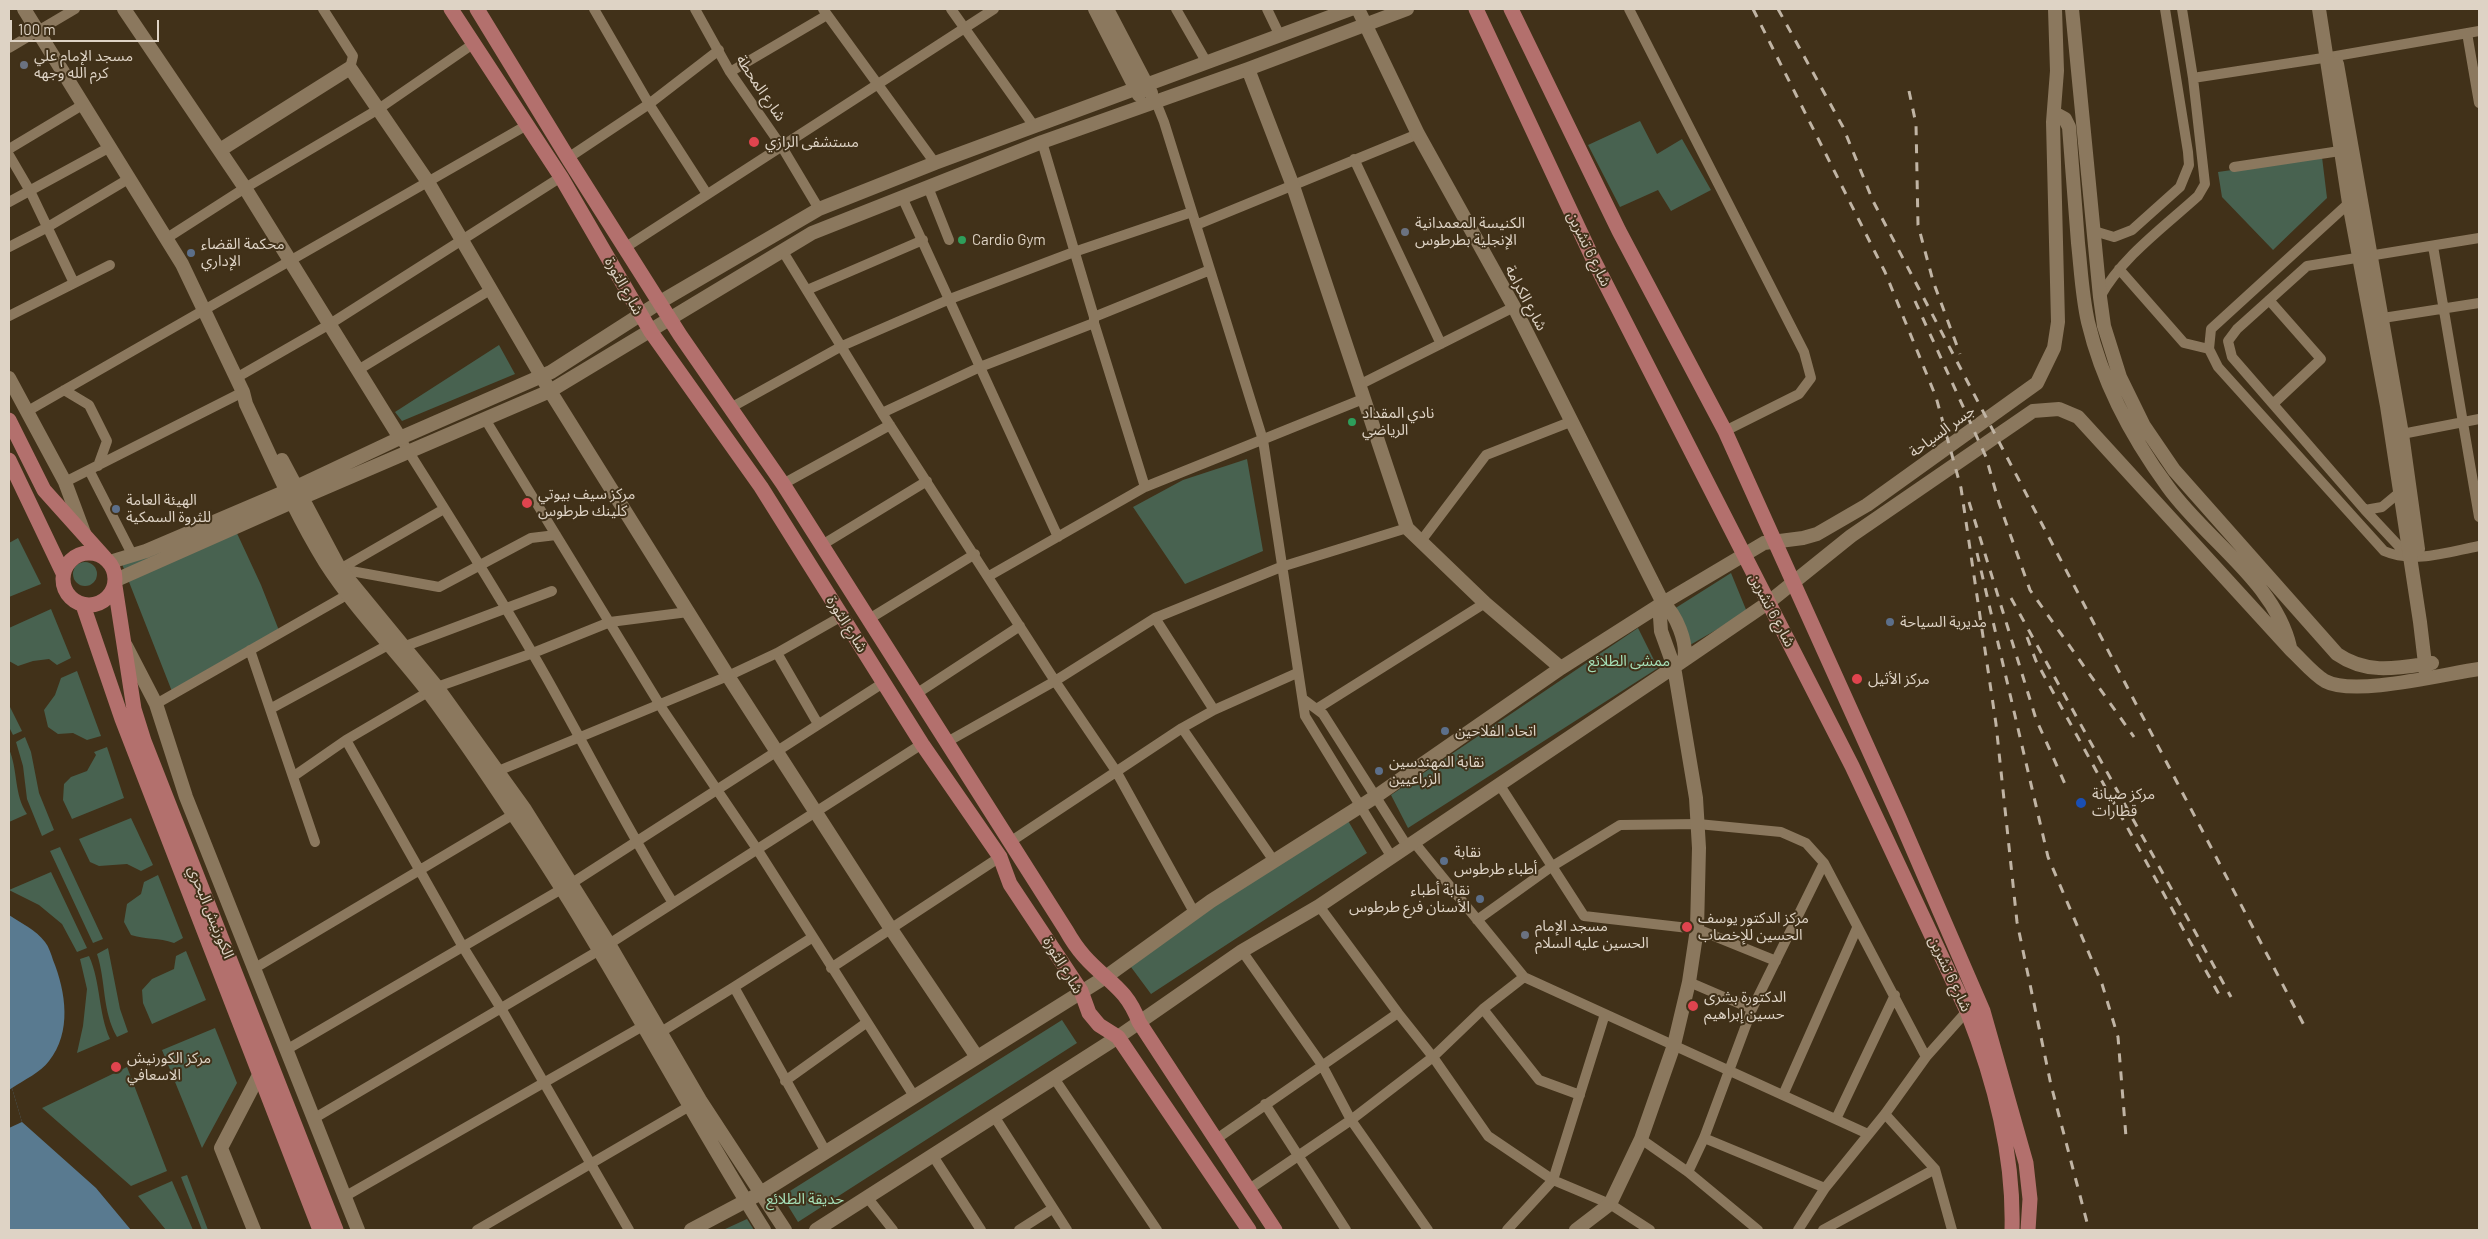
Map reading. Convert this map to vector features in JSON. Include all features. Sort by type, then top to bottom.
[{"type":"main road","name":"شارع الثورة","points":[[451,9],[562,177],[640,315],[761,487],[922,744],[1000,858],[1010,884],[1081,991],[1086,1006],[1094,1019],[1105,1030],[1118,1037],[1249,1230]]},
{"type":"main road","name":"شارع الثورة","points":[[477,9],[568,158],[671,320],[783,484],[1074,943],[1127,997],[1139,1022],[1274,1230]]},
{"type":"main road","name":"شارع 6 تشرين","points":[[1476,9],[1593,259],[1852,766],[1967,1011],[1979,1041],[2011,1172],[2012,1230]]},
{"type":"main road","name":"شارع 6 تشرين","points":[[1515,13],[1619,231],[1725,431],[1982,1011],[2026,1163],[2030,1199],[2028,1230]]},
{"type":"main road","points":[[9,420],[44,490],[108,560],[115,583],[112,594],[99,604],[83,605],[76,602],[66,592],[63,573],[9,460]]},
{"type":"main road","points":[[63,573],[69,562],[80,554],[93,553],[108,560]]},
{"type":"main road","name":"الكورنيش البحري","points":[[115,583],[134,709],[144,741],[336,1230]]},
{"type":"main road","name":"الكورنيش البحري","points":[[83,605],[122,720],[320,1230]]},
{"type":"street","points":[[24,9],[167,238],[205,310],[243,392],[246,404],[294,495],[324,560],[404,647],[514,814],[567,886]]},
{"type":"street","points":[[9,48],[75,9]]},
{"type":"street","points":[[124,9],[245,188],[444,508],[533,654],[580,736],[635,843],[673,903]]},
{"type":"street","points":[[220,150],[350,68],[353,56],[323,9]]},
{"type":"street","points":[[594,9],[650,104],[707,194]]},
{"type":"street","name":"شارع المحطة","points":[[695,9],[730,72],[782,147],[819,209]]},
{"type":"street","points":[[951,9],[1034,126]]},
{"type":"street","points":[[626,247],[994,9]]},
{"type":"street","points":[[1095,9],[1142,87]]},
{"type":"street","points":[[1107,9],[1150,104],[1192,212],[1263,440],[1297,674],[1307,722],[1391,856]]},
{"type":"street","points":[[1176,9],[1207,63]]},
{"type":"street","points":[[1267,9],[1280,36]]},
{"type":"street","points":[[115,583],[294,495],[317,477],[541,376],[570,361],[660,302],[819,209],[935,163],[1352,9]]},
{"type":"street","name":"شارع الكرامة","points":[[1358,9],[1418,134],[1514,307],[1570,422],[1663,603],[1672,614],[1682,639],[1679,664],[1698,824],[1697,929],[1689,982],[1674,1045],[1641,1139],[1610,1204]]},
{"type":"street","points":[[108,560],[133,556],[175,538],[294,495],[485,420],[550,391],[671,320],[782,250],[836,222],[1042,142],[1248,69],[1406,9]]},
{"type":"street","points":[[1629,9],[1804,352],[1811,378],[1799,394],[1725,431]]},
{"type":"street","points":[[2054,112],[2057,50],[2055,9]]},
{"type":"street","points":[[2072,9],[2104,326],[2120,377],[2131,402],[2158,448],[2191,490],[2337,654],[2359,666],[2388,669],[2479,669]]},
{"type":"street","points":[[2094,231],[2114,237],[2132,230],[2180,187],[2186,176],[2188,152],[2165,9]]},
{"type":"street","points":[[2100,297],[2119,269],[2198,196],[2205,184],[2193,78],[2182,9]]},
{"type":"street","points":[[2319,9],[2332,57],[2365,256],[2400,492],[2415,557]]},
{"type":"street","points":[[2329,9],[2340,151],[2349,203],[2383,318],[2402,434],[2429,670]]},
{"type":"street","points":[[730,72],[825,12],[935,163]]},
{"type":"street","points":[[2193,78],[2332,57],[2479,31]]},
{"type":"street","points":[[2467,33],[2479,103]]},
{"type":"street","points":[[167,238],[245,188],[377,110],[473,44]]},
{"type":"street","points":[[568,158],[650,104],[718,50]]},
{"type":"street","points":[[350,68],[428,182],[550,391],[728,676],[891,929],[977,1057]]},
{"type":"street","points":[[1248,69],[1293,186],[1407,528],[1485,603],[1561,668]]},
{"type":"street","points":[[9,149],[84,104]]},
{"type":"street","points":[[2054,112],[2082,108]]},
{"type":"street","points":[[2054,112],[2062,116],[2069,127],[2083,294],[2090,330],[2105,375],[2128,424],[2153,466],[2182,506],[2272,604],[2284,625],[2291,650]]},
{"type":"street","name":"جسر السياحة","points":[[691,1230],[746,1202],[1107,976],[1194,912],[1376,797],[1561,668],[1663,603],[1764,543],[1803,538],[1817,534],[1867,505],[2037,383],[2054,348],[2058,322],[2054,112]]},
{"type":"street","points":[[26,412],[527,126]]},
{"type":"street","points":[[1196,225],[1418,134]]},
{"type":"street","points":[[1042,142],[1145,487]]},
{"type":"street","points":[[9,202],[110,146]]},
{"type":"street","points":[[2234,167],[2340,151]]},
{"type":"street","points":[[9,155],[30,191],[46,228],[74,283]]},
{"type":"street","points":[[1354,159],[1440,344]]},
{"type":"street","points":[[236,378],[330,324],[461,239],[562,177]]},
{"type":"street","points":[[9,247],[46,228],[130,178]]},
{"type":"street","points":[[928,187],[948,240]]},
{"type":"street","points":[[902,197],[1058,537]]},
{"type":"street","points":[[2349,203],[2211,329],[2209,349],[2218,367],[2384,551],[2395,556],[2415,557],[2479,546]]},
{"type":"street","points":[[732,407],[842,346],[950,299],[1074,252],[1192,212]]},
{"type":"street","points":[[2415,557],[2365,510],[2232,357],[2228,341],[2237,330],[2307,266],[2479,238]]},
{"type":"street","points":[[807,290],[923,240]]},
{"type":"street","points":[[2432,246],[2463,421],[2476,479],[2479,517]]},
{"type":"street","points":[[782,250],[882,413],[975,554],[1055,681],[1116,771],[1194,912]]},
{"type":"street","points":[[9,316],[110,265]]},
{"type":"street","points":[[2119,269],[2184,342],[2209,349]]},
{"type":"street","points":[[882,413],[980,367],[1210,270]]},
{"type":"street","points":[[358,370],[490,290]]},
{"type":"street","points":[[2269,300],[2321,359],[2273,404]]},
{"type":"street","points":[[2383,318],[2479,303]]},
{"type":"street","points":[[989,576],[1145,487],[1263,440],[1361,392],[1440,344],[1514,307]]},
{"type":"street","points":[[9,378],[65,482],[86,538]]},
{"type":"street","points":[[64,390],[89,405],[107,441],[94,468],[133,556]]},
{"type":"street","points":[[243,392],[251,400],[286,468],[294,495],[353,592],[388,645],[432,690],[498,771],[604,947],[661,1032],[759,1194],[784,1230]]},
{"type":"street","points":[[65,482],[243,392]]},
{"type":"street","points":[[816,1230],[1118,1037],[1242,951],[1319,906],[1679,664],[1794,584],[1829,553],[1876,518],[2033,410],[2058,409],[2078,417],[2125,466],[2291,650],[2325,681],[2354,687],[2372,687],[2429,670]]},
{"type":"street","points":[[2402,434],[2479,419]]},
{"type":"street","points":[[485,420],[660,705],[757,849],[914,1096]]},
{"type":"street","points":[[1421,541],[1486,454],[1570,422]]},
{"type":"street","points":[[783,484],[890,425]]},
{"type":"street","points":[[286,468],[304,476],[317,477]]},
{"type":"street","points":[[822,545],[927,481]]},
{"type":"street","points":[[2365,510],[2382,507],[2400,492]]},
{"type":"street","points":[[340,569],[444,508]]},
{"type":"street","points":[[947,742],[1055,681],[1155,618],[1282,567],[1407,528]]},
{"type":"street","points":[[340,569],[439,587],[532,538],[556,535]]},
{"type":"street","points":[[175,538],[181,551]]},
{"type":"street","points":[[869,619],[975,554]]},
{"type":"street","points":[[404,647],[552,591]]},
{"type":"street","points":[[156,704],[353,592]]},
{"type":"street","points":[[1318,708],[1485,603]]},
{"type":"street","points":[[294,776],[346,740],[432,690],[533,654],[610,622],[688,612]]},
{"type":"street","points":[[498,771],[728,676],[777,653],[842,616]]},
{"type":"street","points":[[1155,618],[1214,710]]},
{"type":"street","points":[[916,694],[1020,626]]},
{"type":"street","points":[[123,640],[156,704],[186,797],[358,1230]]},
{"type":"street","points":[[270,709],[388,645]]},
{"type":"street","points":[[250,650],[315,842]]},
{"type":"street","points":[[777,653],[818,724]]},
{"type":"street","points":[[2354,687],[2359,666]]},
{"type":"street","points":[[1010,842],[1182,728],[1214,710],[1297,674]]},
{"type":"street","points":[[286,1050],[567,886],[883,683]]},
{"type":"street","points":[[1303,699],[1318,708],[1376,797],[1410,844],[1524,977],[1868,1134]]},
{"type":"street","points":[[1182,728],[1274,861]]},
{"type":"street","points":[[346,740],[463,947],[591,1163],[625,1229]]},
{"type":"street","points":[[313,1120],[502,1010],[922,744]]},
{"type":"street","points":[[1499,784],[1584,916],[1697,929],[1776,961]]},
{"type":"street","points":[[255,968],[514,814]]},
{"type":"street","points":[[1477,920],[1551,867],[1620,825],[1698,824],[1781,832],[1806,843],[1824,863],[1926,1057]]},
{"type":"street","points":[[831,968],[1000,858]]},
{"type":"street","points":[[1688,1172],[1704,1138],[1752,1009],[1824,863]]},
{"type":"street","points":[[1319,906],[1433,1057],[1488,1136],[1553,1180],[1610,1204],[1650,1230]]},
{"type":"street","points":[[1783,1095],[1857,928]]},
{"type":"street","points":[[661,1032],[813,937]]},
{"type":"street","points":[[604,947],[643,1026],[688,1107],[764,1230]]},
{"type":"street","points":[[1242,951],[1322,1065],[1351,1120],[1428,1230]]},
{"type":"street","points":[[1248,1190],[1298,1154],[1351,1120],[1433,1057],[1483,1009],[1524,977]]},
{"type":"street","points":[[1689,982],[1752,1009]]},
{"type":"street","points":[[734,987],[784,1081],[826,1152]]},
{"type":"street","points":[[1836,1119],[1895,996]]},
{"type":"street","points":[[1483,1009],[1539,1080],[1580,1095]]},
{"type":"street","points":[[1798,1230],[1825,1188],[1885,1114],[1926,1057],[1967,1011]]},
{"type":"street","points":[[1215,1140],[1398,1013]]},
{"type":"street","points":[[1510,1229],[1553,1180],[1605,1014]]},
{"type":"street","points":[[784,1081],[866,1023]]},
{"type":"street","points":[[344,1197],[643,1026]]},
{"type":"street","points":[[254,1230],[221,1148],[260,1075]]},
{"type":"street","points":[[1054,1078],[1157,1230]]},
{"type":"street","points":[[1265,1104],[1346,1230]]},
{"type":"street","points":[[477,1230],[688,1107]]},
{"type":"street","points":[[1885,1114],[1936,1168],[1951,1230]]},
{"type":"street","points":[[994,1116],[1067,1230]]},
{"type":"street","points":[[1704,1138],[1825,1188]]},
{"type":"street","points":[[1641,1139],[1688,1172],[1758,1230]]},
{"type":"street","points":[[933,1156],[981,1230]]},
{"type":"street","points":[[1823,1230],[1936,1168]]},
{"type":"street","points":[[868,1197],[893,1230]]},
{"type":"street","points":[[1576,1230],[1610,1204]]},
{"type":"street","points":[[1019,1230],[1052,1209]]},
{"type":"green space","points":[[1640,121],[1657,154],[1682,139],[1711,190],[1671,211],[1658,190],[1620,207],[1588,145]]},
{"type":"green space","points":[[2322,157],[2327,198],[2273,250],[2222,197],[2218,172]]},
{"type":"green space","points":[[499,345],[515,374],[402,421],[395,412]]},
{"type":"green space","points":[[1247,459],[1263,551],[1185,584],[1133,507],[1183,480]]},
{"type":"green space","points":[[228,514],[261,585],[280,633],[173,694],[120,559]]},
{"type":"green space","points":[[18,538],[41,584],[9,597],[9,543]]},
{"type":"green space","points":[[85,562],[93,566],[97,574],[93,582],[85,586],[77,582],[73,574],[77,566]]},
{"type":"green space","name":"ممشى الطلائع","points":[[1731,573],[1747,612],[1690,645],[1674,609]]},
{"type":"green space","points":[[51,609],[71,658],[57,665],[49,659],[33,661],[18,666],[9,661],[9,628]]},
{"type":"green space","name":"ممشى الطلائع","points":[[1638,628],[1658,668],[1408,828],[1391,795]]},
{"type":"green space","points":[[77,671],[101,736],[87,740],[73,733],[58,734],[48,727],[44,710],[55,695],[61,678]]},
{"type":"green space","points":[[9,705],[22,731],[13,735],[9,727]]},
{"type":"green space","points":[[25,737],[31,752],[39,793],[54,830],[42,836],[27,799],[23,766],[16,742]]},
{"type":"green space","points":[[107,747],[124,798],[72,819],[63,800],[64,784],[71,777],[87,771],[96,755],[94,752]]},
{"type":"green space","points":[[9,749],[20,799],[27,814],[9,822]]},
{"type":"green space","points":[[131,818],[153,865],[141,871],[127,864],[99,866],[90,862],[79,839]]},
{"type":"green space","points":[[1347,819],[1367,853],[1151,994],[1128,963]]},
{"type":"green space","points":[[60,847],[103,939],[93,943],[50,851]]},
{"type":"green space","points":[[51,872],[87,948],[77,952],[62,924],[39,905],[9,890]]},
{"type":"green space","points":[[158,875],[183,938],[174,943],[131,935],[124,922],[127,904],[141,894],[144,882]]},
{"type":"green space","points":[[108,948],[120,1009],[128,1032],[117,1037],[106,1006],[97,954]]},
{"type":"green space","points":[[186,951],[206,1000],[152,1024],[143,1003],[142,990],[152,979],[174,969],[176,956]]},
{"type":"green space","points":[[89,956],[96,977],[103,1018],[110,1039],[77,1053],[83,1026],[87,989],[80,959]]},
{"type":"green space","name":"حديقة الطلائع","points":[[1062,1020],[1077,1043],[798,1222],[782,1196]]},
{"type":"green space","points":[[215,1028],[237,1083],[202,1148],[162,1050]]},
{"type":"green space","points":[[127,1067],[167,1171],[131,1186],[42,1108]]},
{"type":"green space","points":[[187,1175],[208,1230],[202,1230],[181,1177]]},
{"type":"green space","points":[[172,1181],[193,1230],[166,1230],[138,1196]]},
{"type":"green space","name":"حديقة الطلائع","points":[[747,1219],[754,1230],[723,1230]]},
{"type":"water","points":[[9,915],[37,934],[48,946],[58,972],[64,998],[64,1025],[56,1050],[46,1065],[12,1088],[22,1122],[96,1188],[131,1230],[9,1230]]},
{"type":"pier","points":[[12,1088],[22,1122],[9,1128],[9,1090]]},
{"type":"railway","points":[[1753,9],[1885,272],[1936,397],[1961,488],[1996,724],[2017,922],[2051,1085],[2089,1230]]},
{"type":"railway","points":[[1778,9],[1843,127],[1873,201],[2306,1029]]},
{"type":"railway","points":[[1909,91],[1916,124],[1918,225],[1933,281],[1960,354]]},
{"type":"railway","points":[[1915,301],[1986,457],[1999,503],[2030,590],[2134,737]]},
{"type":"railway","points":[[1969,502],[2036,719],[2065,784]]},
{"type":"railway","points":[[1977,553],[2048,857],[2102,984],[2118,1037],[2126,1137]]},
{"type":"railway","points":[[2011,598],[2231,997]]},
{"type":"railway","points":[[2027,637],[2036,661],[2222,1000]]},
{"type":"place","name":"مسجد الإمام علي كرم الله وجهه","points":[[24,65]]},
{"type":"place","name":"مستشفى الرازي","points":[[754,142]]},
{"type":"place","name":"الكنيسة المعمدانية الإنجلية بطرطوس","points":[[1405,232]]},
{"type":"place","name":"Cardio Gym","points":[[962,240]]},
{"type":"place","name":"محكمة القضاء الإداري","points":[[191,253]]},
{"type":"place","name":"نادي المقداد الرياضي","points":[[1352,422]]},
{"type":"place","name":"مركز سيف بيوتي كلينك طرطوس","points":[[527,503]]},
{"type":"place","name":"الهيئة العامة للثروة السمكية","points":[[116,509]]},
{"type":"place","name":"مديرية السياحة","points":[[1890,622]]},
{"type":"place","name":"مركز الأثيل","points":[[1857,679]]},
{"type":"place","name":"اتحاد الفلاحين","points":[[1445,731]]},
{"type":"place","name":"نقابة المهندسين الزراعيين","points":[[1379,771]]},
{"type":"place","name":"مركز صيانة قطارات","points":[[2081,803]]},
{"type":"place","name":"نقابة أطباء طرطوس","points":[[1444,861]]},
{"type":"place","name":"نقابة أطباء الأسنان فرع طرطوس","points":[[1480,899]]},
{"type":"place","name":"مركز الدكتور يوسف الحسين للإخصاب","points":[[1687,927]]},
{"type":"place","name":"مسجد الإمام الحسين عليه السلام","points":[[1525,935]]},
{"type":"place","name":"الدكتورة بشرى حسين إبراهيم","points":[[1693,1006]]},
{"type":"place","name":"مركز الكورنيش الاسعافي","points":[[116,1067]]}]
